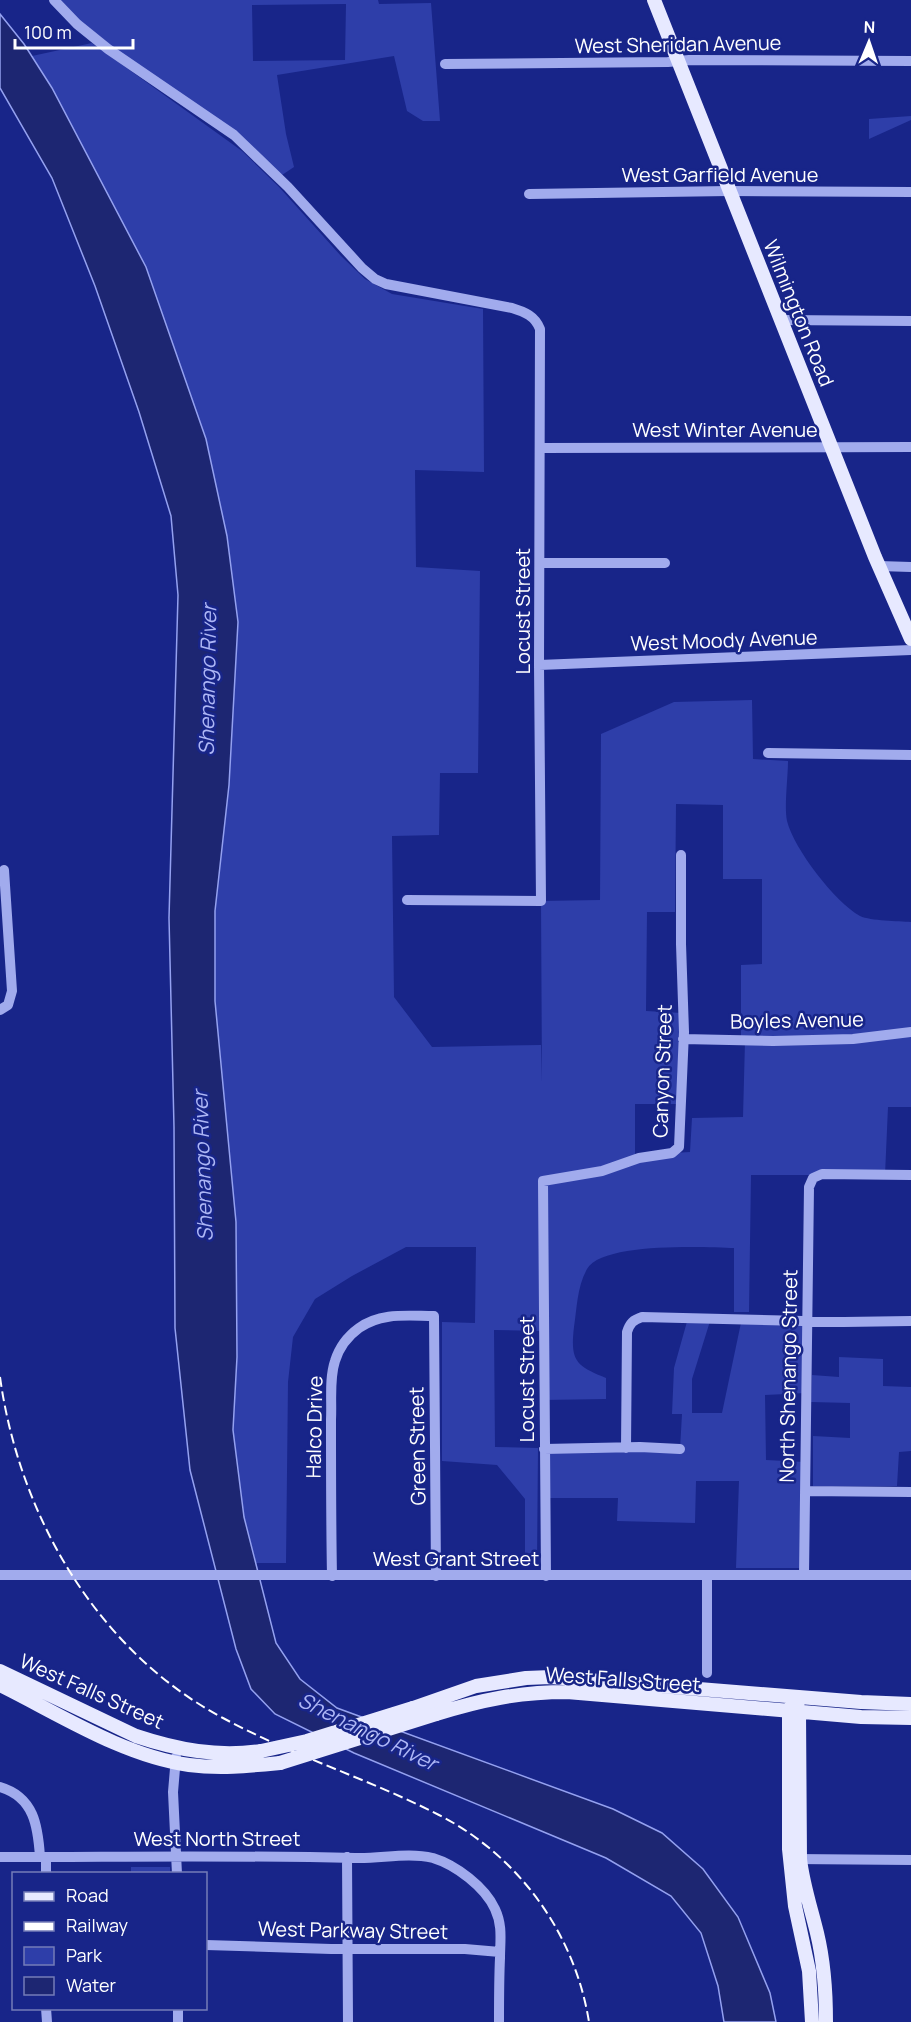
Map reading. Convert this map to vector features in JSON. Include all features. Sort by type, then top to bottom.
[{"type":"main road","name":"Wilmington Road","points":[[654,0],[879,566],[911,639]]},
{"type":"main road","name":"West Falls Street","points":[[0,1671],[176,1755],[261,1751],[307,1741],[476,1686],[518,1679],[551,1677],[911,1704]]},
{"type":"main road","name":"West Falls Street","points":[[0,1685],[126,1747],[176,1755],[220,1767],[280,1763],[499,1696],[541,1692],[567,1692],[794,1712],[911,1718]]},
{"type":"main road","points":[[794,1697],[795,1859],[817,1932],[824,1969],[826,2022]]},
{"type":"main road","points":[[794,1712],[799,1738],[794,1899],[809,1971],[812,2022]]},
{"type":"main road","points":[[799,1738],[809,1722],[824,1714]]},
{"type":"street","name":"Locust Street","points":[[54,0],[77,24],[108,49],[234,135],[288,187],[375,279],[398,287],[512,308],[527,313],[540,329],[541,901],[407,900]]},
{"type":"street","name":"West Sheridan Avenue","points":[[445,64],[911,61]]},
{"type":"street","name":"West Garfield Avenue","points":[[529,194],[729,191],[911,192]]},
{"type":"street","points":[[781,320],[911,321]]},
{"type":"street","name":"West Winter Avenue","points":[[540,448],[911,447]]},
{"type":"street","points":[[540,563],[665,563]]},
{"type":"street","points":[[879,566],[911,567]]},
{"type":"street","name":"West Moody Avenue","points":[[539,665],[911,650]]},
{"type":"street","points":[[768,753],[911,755]]},
{"type":"street","name":"Canyon Street","points":[[543,1181],[602,1171],[639,1158],[675,1151],[680,1144],[683,1039],[681,855]]},
{"type":"street","points":[[0,1010],[8,1005],[12,991],[4,870]]},
{"type":"street","name":"Boyles Avenue","points":[[683,1039],[773,1041],[853,1039],[911,1032]]},
{"type":"street","name":"North Shenango Street","points":[[804,1575],[808,1187],[813,1178],[822,1174],[911,1175]]},
{"type":"street","name":"Locust Street","points":[[543,1181],[546,1576]]},
{"type":"street","name":"Halco Drive","points":[[332,1576],[331,1441],[334,1362],[346,1341],[371,1321],[395,1316],[434,1316]]},
{"type":"street","name":"Green Street","points":[[434,1316],[436,1576]]},
{"type":"street","points":[[626,1448],[627,1332],[632,1322],[642,1317],[911,1321]]},
{"type":"street","points":[[544,1449],[680,1449]]},
{"type":"street","points":[[805,1491],[911,1492]]},
{"type":"street","name":"West Grant Street","points":[[0,1575],[911,1575]]},
{"type":"street","points":[[707,1575],[707,1673]]},
{"type":"street","points":[[176,1755],[173,1792],[177,1872]]},
{"type":"street","points":[[0,1786],[26,1803],[36,1821],[45,1872]]},
{"type":"street","name":"West North Street","points":[[0,1857],[418,1856],[434,1858],[451,1867],[483,1892],[495,1909],[502,1934],[500,1952]]},
{"type":"street","points":[[346,1857],[348,2022]]},
{"type":"street","points":[[795,1859],[911,1860]]},
{"type":"street","name":"West Parkway Street","points":[[207,1945],[347,1949],[465,1949],[500,1952]]},
{"type":"street","points":[[499,2022],[500,1952]]},
{"type":"green space","points":[[54,0],[378,0],[379,4],[431,3],[440,121],[423,121],[407,111],[394,56],[277,75],[286,134],[294,167],[282,175],[172,94]],"holes":[[[346,4],[345,60],[253,61],[252,5]]]},
{"type":"green space","points":[[92,43],[242,151],[365,279],[392,294],[483,309],[484,472],[415,470],[416,567],[480,571],[478,773],[440,773],[439,835],[392,836],[394,997],[432,1047],[541,1045],[542,1083],[541,901],[600,900],[601,734],[674,702],[752,700],[753,759],[788,761],[787,821],[798,846],[817,874],[839,899],[860,916],[878,920],[911,922],[911,1107],[888,1107],[885,1175],[751,1175],[749,1312],[734,1312],[734,1248],[632,1250],[596,1260],[587,1269],[581,1283],[573,1348],[577,1361],[582,1366],[606,1378],[606,1399],[543,1400],[543,1331],[494,1330],[495,1447],[538,1448],[537,1565],[525,1563],[525,1499],[497,1465],[442,1461],[442,1322],[475,1323],[476,1247],[406,1247],[315,1299],[293,1337],[288,1382],[286,1563],[256,1563],[244,1516],[233,1430],[237,1357],[236,1222],[215,1001],[215,911],[229,785],[238,622],[146,267],[52,88],[32,56]],"holes":[[[676,804],[723,805],[723,879],[762,879],[762,964],[741,965],[741,1040],[745,1041],[743,1117],[692,1118],[690,1152],[655,1154],[635,1159],[635,1104],[681,1104],[682,1013],[646,1011],[647,912],[675,912]]]},
{"type":"green space","points":[[911,116],[911,120],[869,139],[869,119]]},
{"type":"green space","points":[[688,1318],[711,1318],[692,1379],[692,1413],[722,1413],[742,1318],[807,1321],[806,1393],[765,1395],[766,1460],[805,1462],[804,1568],[736,1568],[739,1481],[696,1481],[695,1523],[617,1521],[618,1498],[544,1498],[544,1449],[680,1449],[682,1414],[672,1414],[674,1368]]},
{"type":"green space","points":[[839,1357],[883,1359],[883,1386],[911,1387],[911,1451],[899,1452],[897,1486],[813,1486],[813,1436],[850,1438],[850,1403],[811,1402],[812,1375],[839,1377]]},
{"type":"green space","points":[[131,1867],[170,1867],[170,1872],[131,1872]]},
{"type":"water","name":"Shenango River","points":[[0,14],[24,44],[52,88],[146,267],[206,439],[227,536],[238,622],[229,785],[215,911],[215,1001],[236,1222],[237,1357],[233,1430],[244,1517],[276,1643],[300,1679],[337,1708],[613,1809],[662,1833],[703,1869],[738,1917],[770,1993],[776,2022],[724,2022],[718,1986],[701,1933],[671,1896],[606,1858],[354,1753],[275,1714],[251,1689],[236,1649],[190,1470],[175,1328],[174,1127],[169,918],[178,595],[171,516],[139,412],[95,286],[52,178],[0,88]]},
{"type":"railway","points":[[0,1377],[10,1429],[25,1479],[46,1528],[71,1574],[102,1617],[138,1656],[178,1690],[223,1718],[276,1744],[439,1815],[468,1832],[494,1852],[518,1875],[539,1901],[556,1929],[571,1958],[582,1990],[589,2022]]}]
